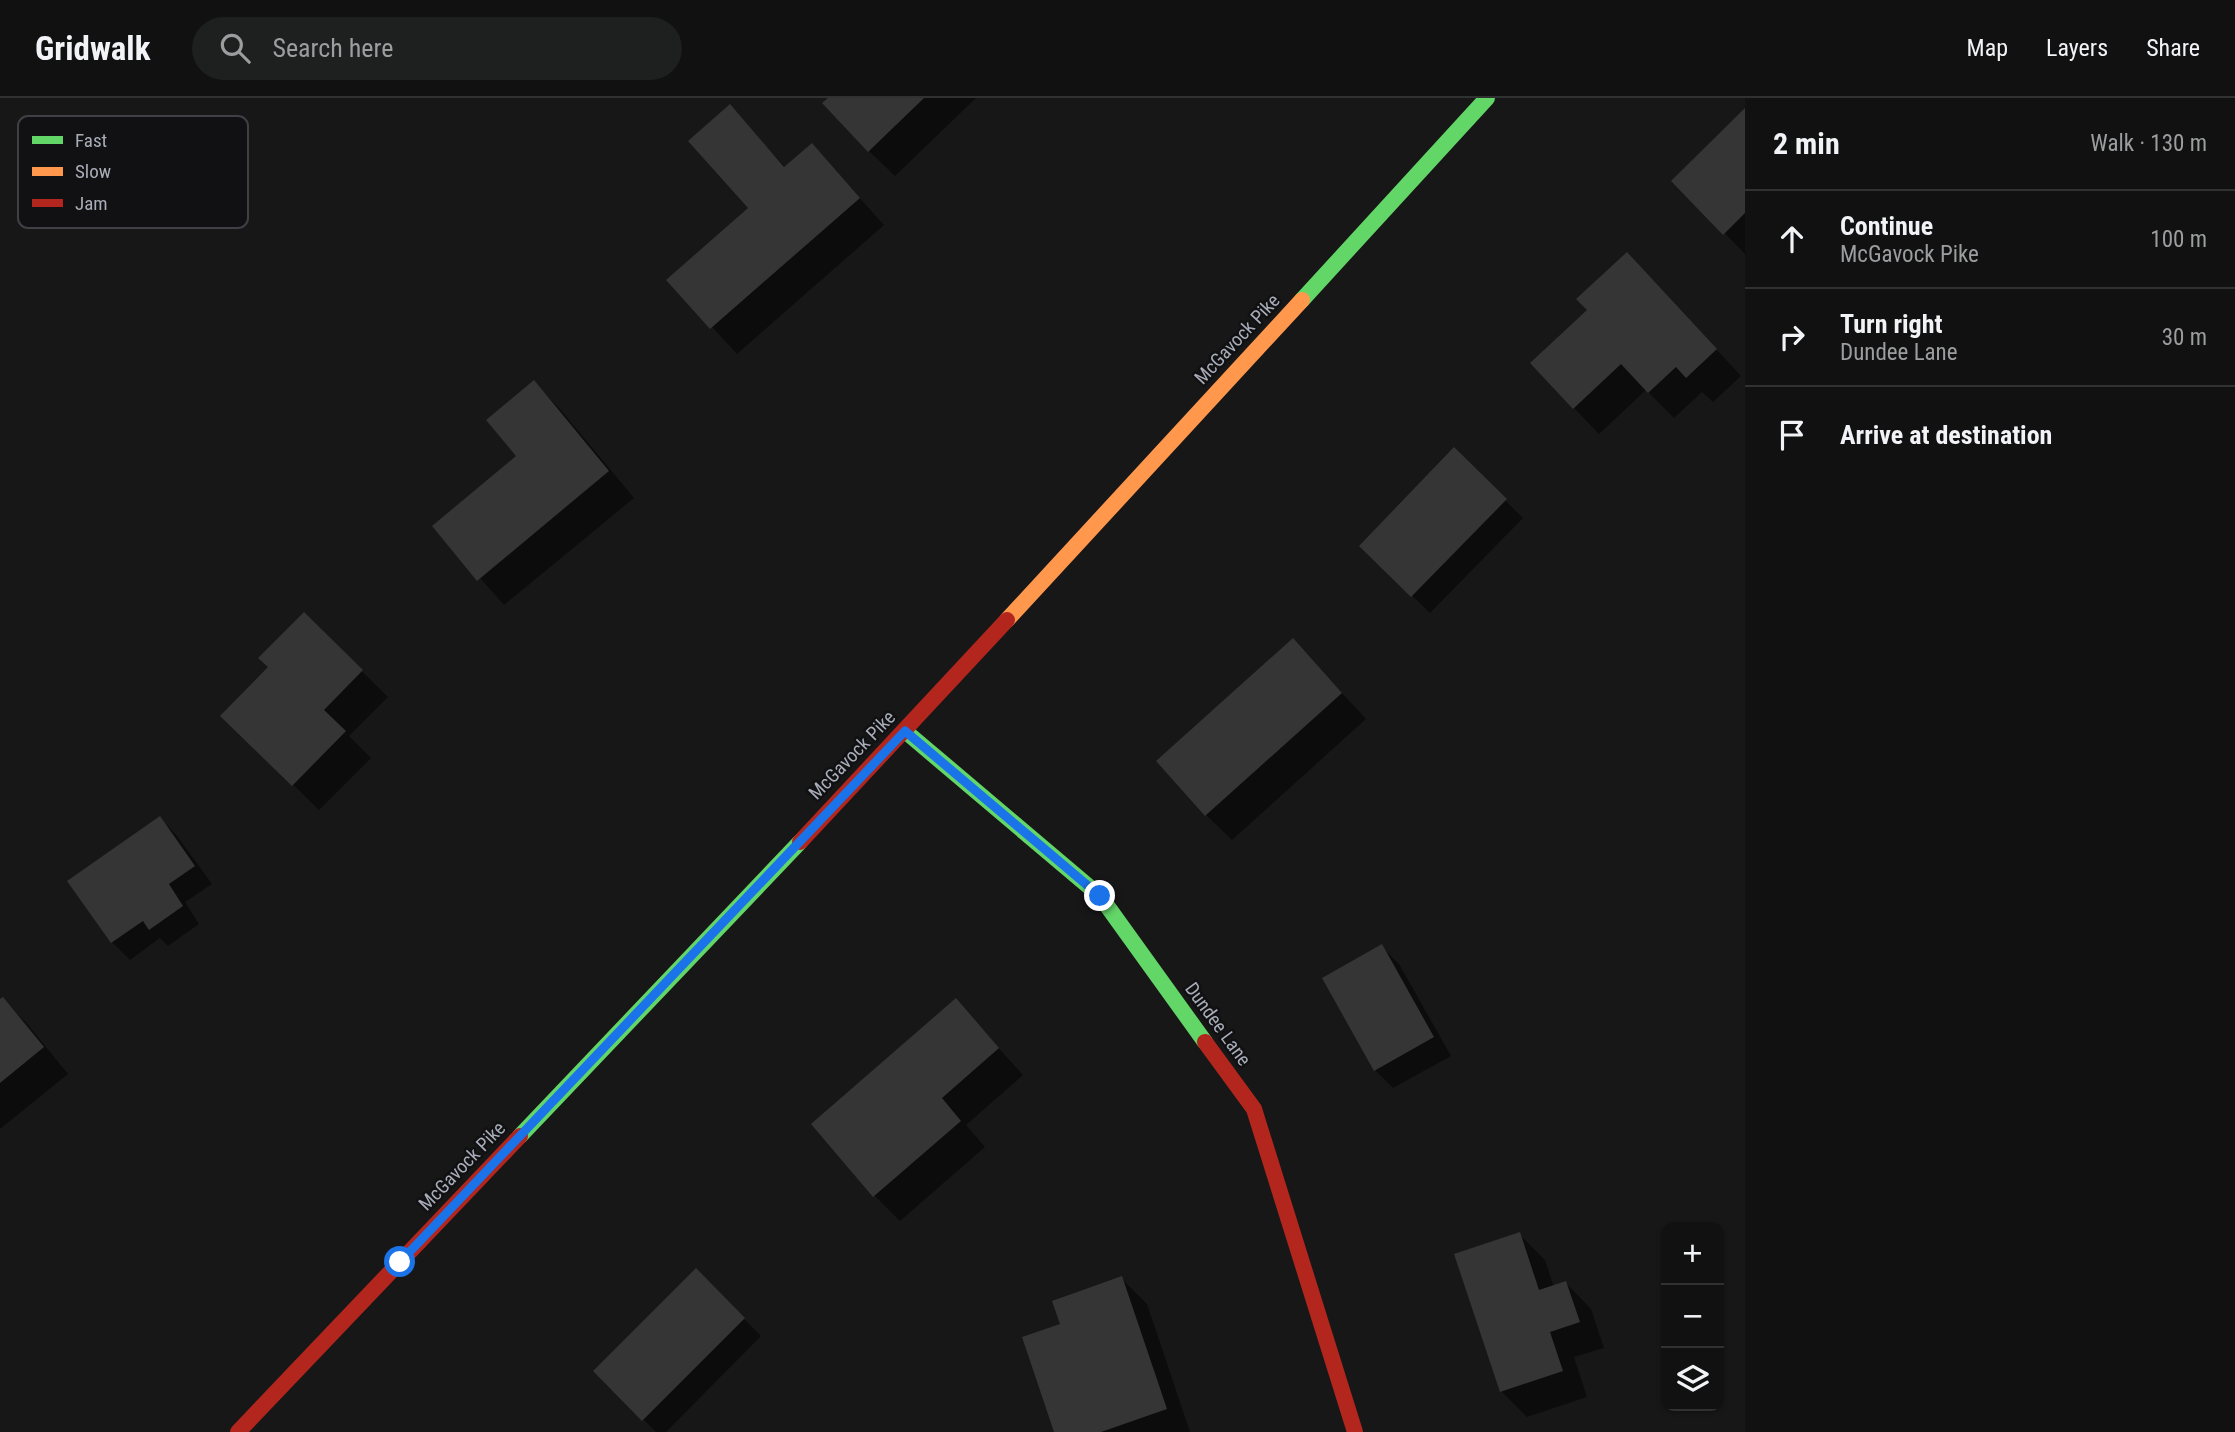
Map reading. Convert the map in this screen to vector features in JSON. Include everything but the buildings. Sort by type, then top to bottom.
[{"type":"main road","name":"McGavock Pike","points":[[238,1432],[905,731],[1487,98]]},
{"type":"main road","name":"Dundee Lane","points":[[905,731],[1100,896],[1254,1109],[1355,1432]]},
{"type":"traffic: fast","points":[[1302,300],[1487,98]]},
{"type":"traffic: fast","points":[[905,731],[1100,896],[1205,1042]]},
{"type":"traffic: fast","points":[[520,1136],[800,842]]},
{"type":"traffic: slow","points":[[1007,620],[1302,300]]},
{"type":"traffic: jam","points":[[800,842],[1007,620]]},
{"type":"traffic: jam","points":[[1205,1042],[1254,1109],[1355,1432]]},
{"type":"traffic: jam","points":[[238,1432],[520,1136]]},
{"type":"route","points":[[400,1262],[905,731],[1100,896]]}]
